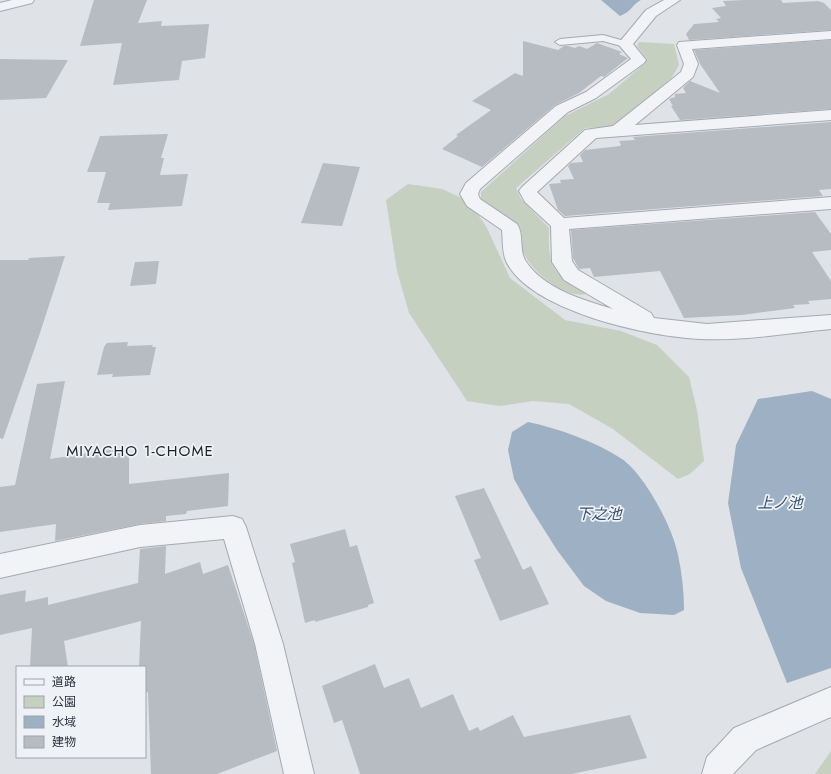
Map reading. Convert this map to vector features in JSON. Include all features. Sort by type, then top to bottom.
[{"type":"street","points":[[0,7],[27,0]]},
{"type":"street","points":[[673,0],[651,13],[625,44],[639,60],[591,96],[562,109],[472,187],[469,194],[473,202],[511,228],[515,260],[529,278],[550,292],[581,306],[614,317],[692,331],[733,330],[831,322]]},
{"type":"street","points":[[619,130],[688,74],[692,64],[684,45],[831,35]]},
{"type":"street","points":[[658,325],[571,275],[562,262],[560,224],[531,198],[528,191],[591,133],[831,115]]},
{"type":"street","points":[[560,224],[831,203]]},
{"type":"street","points":[[0,566],[140,536],[233,527],[269,644],[299,774]]},
{"type":"street","points":[[717,774],[718,768],[745,739],[831,702]]},
{"type":"lane","points":[[560,42],[603,38],[625,44]]},
{"type":"green space","points":[[639,42],[674,44],[679,65],[672,77],[624,120],[610,127],[585,128],[516,188],[521,199],[549,228],[549,246],[552,264],[555,269],[562,277],[586,294],[569,293],[551,283],[535,269],[525,255],[516,225],[481,201],[481,192],[565,116],[609,94],[643,65],[647,59],[637,46]]},
{"type":"green space","points":[[408,184],[442,189],[470,202],[487,228],[510,278],[565,320],[621,331],[657,345],[689,377],[697,410],[704,461],[690,474],[678,479],[613,429],[569,404],[533,401],[499,406],[467,401],[409,313],[397,271],[386,200]]},
{"type":"green space","points":[[831,751],[831,774],[815,774]]},
{"type":"water","points":[[601,0],[641,0],[620,16]]},
{"type":"water","name":"上ノ池","points":[[812,391],[831,399],[831,668],[787,683],[741,568],[728,503],[736,445],[758,399]]},
{"type":"water","name":"下之池","points":[[528,422],[552,428],[588,441],[622,459],[640,477],[657,503],[675,544],[682,576],[684,610],[674,615],[640,613],[606,601],[584,586],[557,550],[514,479],[508,450],[512,432]]},
{"type":"building","points":[[94,0],[147,0],[138,23],[162,21],[161,26],[209,24],[205,58],[182,61],[179,80],[113,85],[122,43],[80,46]]},
{"type":"building","points":[[781,0],[783,3],[818,1],[824,3],[831,10],[831,30],[689,40],[686,34],[694,24],[719,22],[716,19],[721,18],[712,8],[726,6],[723,1]]},
{"type":"building","points":[[831,40],[831,109],[680,120],[671,106],[673,106],[669,99],[675,97],[675,94],[686,93],[683,88],[690,81],[720,93],[700,64],[694,50]]},
{"type":"building","points":[[523,41],[558,50],[564,46],[575,48],[579,46],[587,49],[597,43],[622,52],[619,54],[628,58],[604,77],[601,76],[579,93],[555,105],[482,167],[442,149],[458,136],[456,135],[491,110],[472,101],[515,73],[523,76]]},
{"type":"building","points":[[0,59],[68,60],[46,98],[0,100]]},
{"type":"building","points":[[831,122],[831,189],[819,190],[823,196],[565,216],[558,210],[549,184],[561,183],[560,180],[574,179],[568,166],[571,163],[583,162],[580,155],[585,150],[620,146],[619,141],[635,140],[633,137]]},
{"type":"building","points":[[168,134],[161,158],[164,158],[160,175],[188,174],[182,206],[108,210],[110,203],[97,203],[106,172],[87,172],[100,136]]},
{"type":"building","points":[[323,163],[360,167],[342,226],[301,223]]},
{"type":"building","points":[[815,212],[831,234],[831,250],[812,252],[831,281],[831,299],[808,301],[810,304],[793,305],[795,308],[742,315],[684,318],[660,271],[594,277],[590,268],[579,269],[573,258],[571,230]]},
{"type":"building","points":[[65,256],[3,439],[0,438],[0,260],[28,260],[29,258]]},
{"type":"building","points":[[159,261],[156,284],[130,286],[135,262]]},
{"type":"building","points":[[128,342],[127,346],[153,345],[152,347],[156,347],[150,375],[112,377],[113,374],[97,375],[104,347],[107,343]]},
{"type":"building","points":[[65,381],[50,459],[129,447],[129,484],[229,473],[228,506],[187,511],[186,514],[166,516],[166,521],[140,524],[55,541],[56,524],[0,532],[0,487],[15,485],[37,384]]},
{"type":"building","points":[[484,488],[523,570],[531,566],[549,604],[500,621],[474,560],[481,558],[455,496]]},
{"type":"building","points":[[345,529],[350,547],[357,545],[374,603],[368,605],[368,607],[315,622],[315,620],[305,623],[292,563],[295,562],[290,544]]},
{"type":"building","points":[[166,546],[165,574],[200,562],[203,574],[228,565],[254,644],[277,751],[217,774],[151,774],[148,692],[146,693],[146,666],[139,666],[141,621],[64,641],[68,666],[30,666],[32,628],[0,635],[0,595],[26,590],[25,602],[48,597],[48,605],[138,583],[140,549]]},
{"type":"building","points":[[375,664],[384,688],[409,678],[421,708],[453,694],[469,731],[478,727],[480,731],[513,715],[524,737],[630,715],[647,758],[572,774],[360,774],[342,720],[334,723],[322,686]]},
{"type":"district","name":"MIYACHO 1-CHOME","points":[[140,451]]}]
